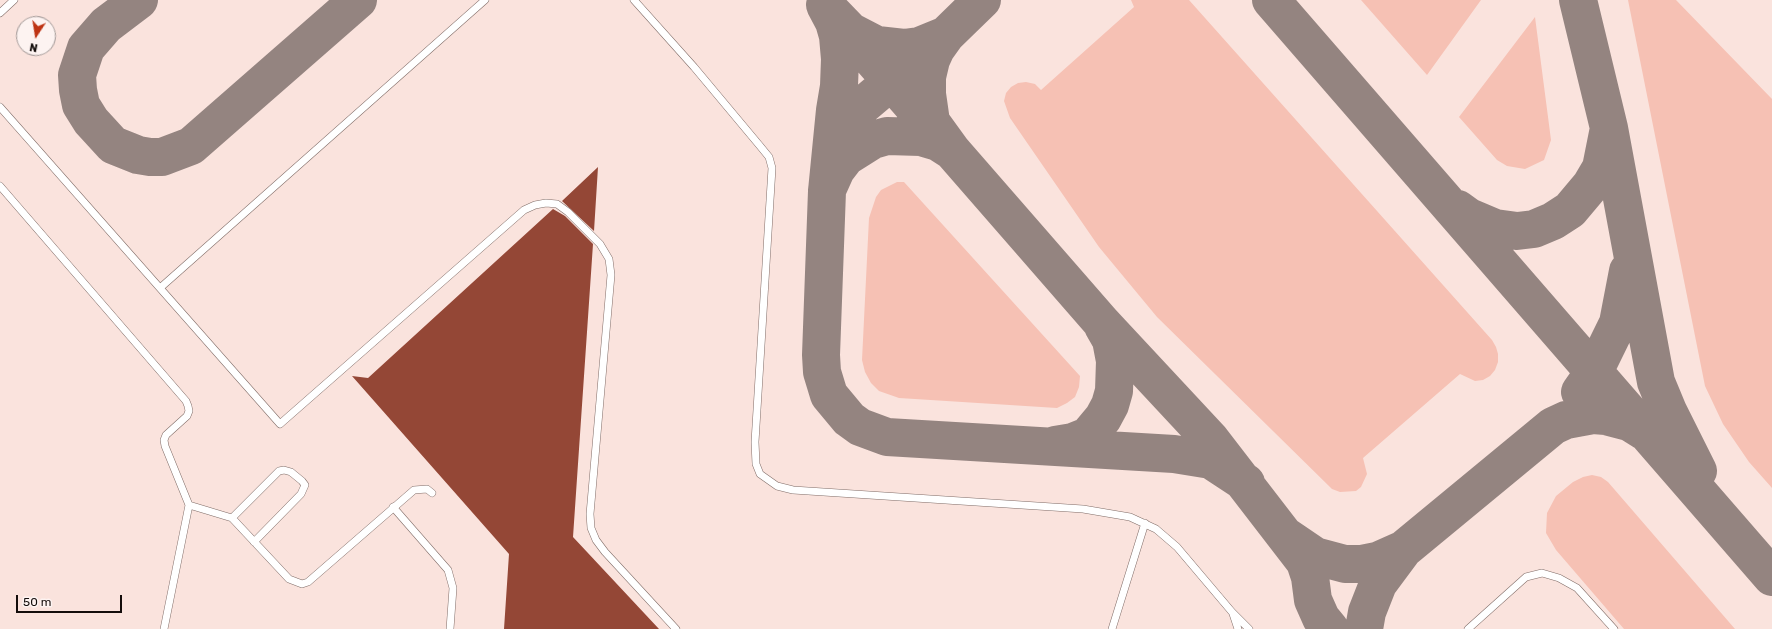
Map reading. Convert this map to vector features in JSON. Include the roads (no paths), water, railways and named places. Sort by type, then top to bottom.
[{"type":"lane","points":[[0,12],[14,0]]},
{"type":"lane","points":[[160,288],[485,0]]},
{"type":"lane","points":[[634,0],[694,67],[760,146],[769,157],[772,168],[755,442],[755,455],[760,474],[777,486],[793,490],[1083,509],[1112,513],[1145,523],[1156,529],[1177,547],[1232,612],[1249,629]]},
{"type":"lane","points":[[0,106],[280,424],[524,210],[535,205],[557,204],[568,212],[600,244],[609,259],[611,275],[591,506],[591,528],[596,540],[605,552],[676,629]]},
{"type":"lane","points":[[0,186],[186,401],[189,411],[187,416],[166,435],[164,440],[165,446],[189,505],[164,629]]},
{"type":"lane","points":[[232,518],[279,471],[284,470],[291,472],[302,481],[305,485],[301,494],[254,542]]},
{"type":"lane","points":[[189,505],[232,518],[289,579],[302,584],[308,582],[414,490],[427,489],[432,493]]},
{"type":"lane","points":[[393,507],[448,570],[453,588],[450,629]]},
{"type":"lane","points":[[1112,629],[1145,523]]},
{"type":"lane","points":[[1468,629],[1526,576],[1542,573],[1559,578],[1577,588],[1614,629]]},
{"type":"lane","points":[[1232,612],[1238,629]]}]
